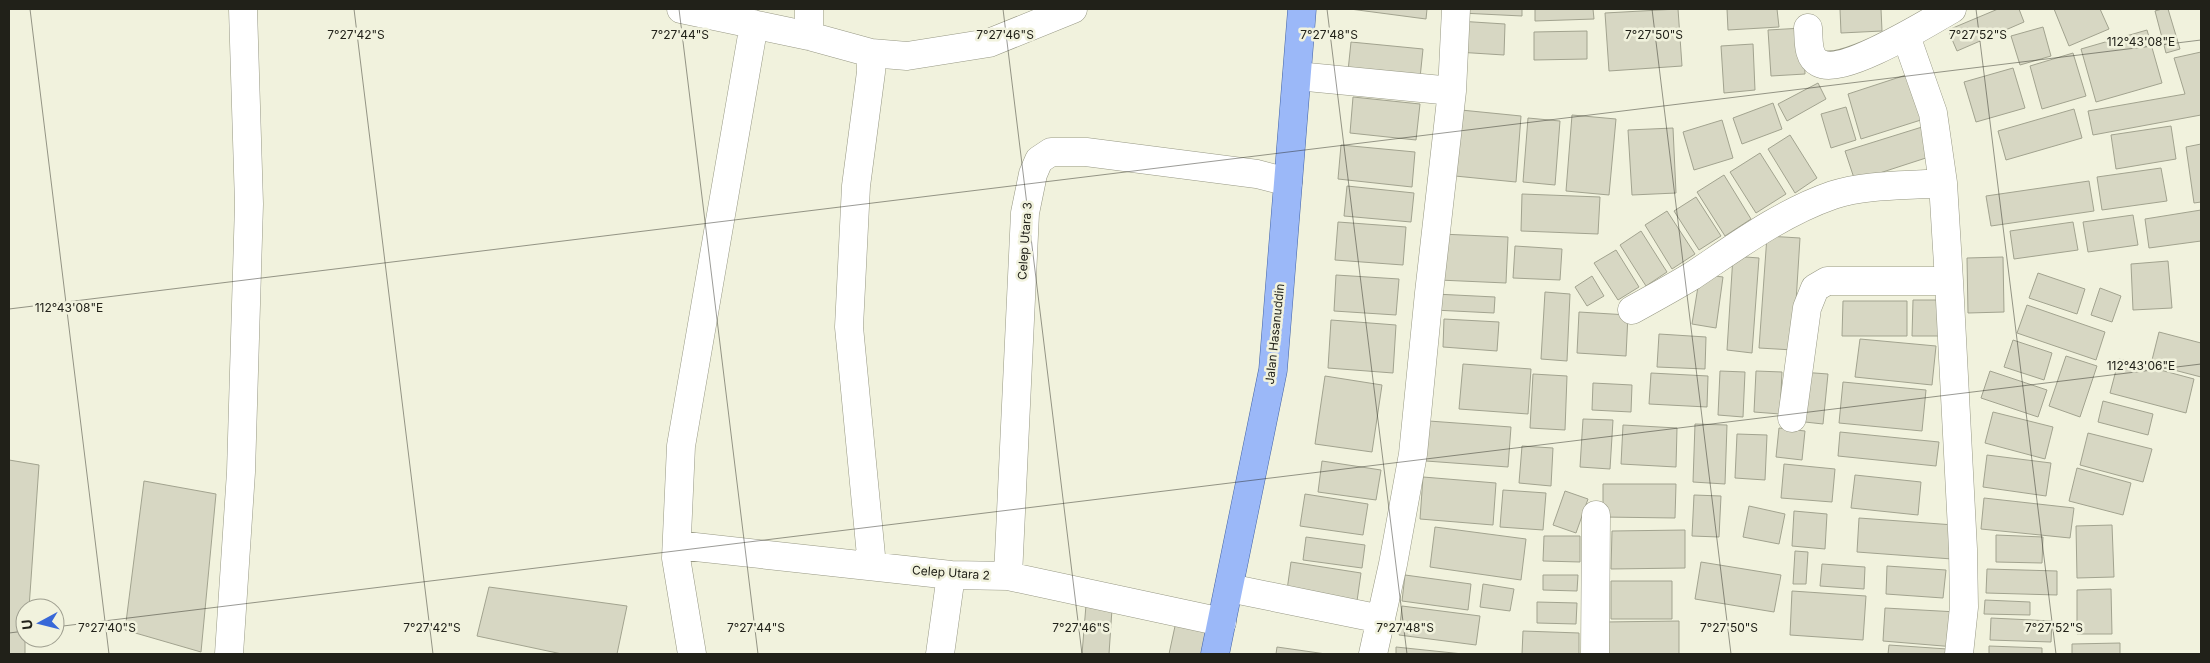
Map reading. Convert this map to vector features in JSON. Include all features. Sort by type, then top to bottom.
[{"type":"main road","name":"Jalan Hasanuddin","points":[[1215,654],[1273,370],[1302,9]]},
{"type":"street","points":[[229,654],[241,472],[249,204],[242,9]]},
{"type":"street","points":[[681,9],[809,36],[871,53],[907,56],[989,43],[1073,9]]},
{"type":"street","points":[[809,9],[809,36]]},
{"type":"street","points":[[1373,654],[1414,454],[1429,293],[1452,91],[1456,9]]},
{"type":"street","points":[[1808,28],[1811,54],[1819,63],[1830,66],[1860,58],[1906,36],[1952,9]]},
{"type":"street","points":[[692,654],[676,558],[681,446],[754,24]]},
{"type":"street","points":[[1906,36],[1934,113],[1943,183],[1964,568],[1964,607],[1959,654]]},
{"type":"street","points":[[871,53],[871,72],[856,186],[849,327],[872,566]]},
{"type":"street","points":[[1298,76],[1452,91]]},
{"type":"street","name":"Celep Utara 3","points":[[1008,576],[1025,213],[1033,174],[1039,160],[1051,152],[1086,152],[1257,174],[1288,182]]},
{"type":"street","points":[[1632,310],[1691,276],[1759,230],[1810,204],[1835,195],[1863,190],[1943,183]]},
{"type":"street","points":[[1792,418],[1807,308],[1815,288],[1827,281],[1949,281]]},
{"type":"street","points":[[1596,515],[1596,654]]},
{"type":"street","name":"Celep Utara 2","points":[[677,545],[951,575],[1008,576],[1222,622]]},
{"type":"street","points":[[940,654],[951,575]]},
{"type":"street","points":[[1229,588],[1381,619]]},
{"type":"building","points":[[1350,9],[1427,9],[1426,19]]},
{"type":"building","points":[[1462,9],[1522,9],[1522,16],[1461,13]]},
{"type":"building","points":[[1535,9],[1593,9],[1594,19],[1535,21]]},
{"type":"building","points":[[1678,9],[1682,66],[1609,71],[1605,13]]},
{"type":"building","points":[[1727,9],[1777,9],[1779,27],[1728,30]]},
{"type":"building","points":[[1840,9],[1881,9],[1882,31],[1841,33]]},
{"type":"building","points":[[1998,9],[2019,9],[2024,22],[1957,51],[1948,30]]},
{"type":"building","points":[[2054,9],[2100,9],[2109,29],[2069,46]]},
{"type":"building","points":[[2168,9],[2180,49],[2166,53],[2155,11]]},
{"type":"building","points":[[1458,21],[1505,24],[1504,55],[1457,52]]},
{"type":"building","points":[[2043,27],[2051,56],[2020,65],[2011,36]]},
{"type":"building","points":[[1803,28],[1805,74],[1771,76],[1768,30]]},
{"type":"building","points":[[2147,30],[2162,83],[2096,102],[2081,49]]},
{"type":"building","points":[[1587,31],[1587,59],[1534,60],[1534,32]]},
{"type":"building","points":[[1351,42],[1423,49],[1420,78],[1348,71]]},
{"type":"building","points":[[1753,44],[1755,90],[1724,93],[1721,46]]},
{"type":"building","points":[[2201,52],[2201,115],[2093,135],[2088,111],[2185,94],[2174,58]]},
{"type":"building","points":[[2073,53],[2086,96],[2042,109],[2030,66]]},
{"type":"building","points":[[2013,68],[2025,108],[1976,122],[1964,82]]},
{"type":"building","points":[[1909,74],[1924,119],[1861,139],[1848,94]]},
{"type":"building","points":[[1818,83],[1826,99],[1787,121],[1778,104]]},
{"type":"building","points":[[1353,97],[1420,104],[1416,140],[1350,133]]},
{"type":"building","points":[[1773,103],[1782,129],[1742,144],[1733,118]]},
{"type":"building","points":[[1846,107],[1856,140],[1831,148],[1821,114]]},
{"type":"building","points":[[2074,109],[2082,138],[2006,160],[1998,131]]},
{"type":"building","points":[[1461,110],[1521,116],[1516,182],[1455,176]]},
{"type":"building","points":[[1572,115],[1616,119],[1609,195],[1566,191]]},
{"type":"building","points":[[1528,118],[1560,121],[1555,185],[1523,182]]},
{"type":"building","points":[[1722,120],[1733,158],[1694,170],[1683,132]]},
{"type":"building","points":[[2171,126],[2176,159],[2116,169],[2111,135]]},
{"type":"building","points":[[1922,127],[1932,156],[1855,181],[1845,151]]},
{"type":"building","points":[[1673,128],[1676,193],[1632,195],[1628,130]]},
{"type":"building","points":[[1790,135],[1817,178],[1795,193],[1768,149]]},
{"type":"building","points":[[2201,144],[2201,202],[2194,203],[2186,147]]},
{"type":"building","points":[[1341,145],[1415,152],[1412,187],[1338,179]]},
{"type":"building","points":[[1760,153],[1786,194],[1756,213],[1730,172]]},
{"type":"building","points":[[2161,168],[2167,201],[2102,210],[2097,177]]},
{"type":"building","points":[[1724,175],[1751,219],[1725,236],[1697,192]]},
{"type":"building","points":[[2089,181],[2094,211],[1991,226],[1986,196]]},
{"type":"building","points":[[1347,186],[1414,193],[1411,222],[1344,216]]},
{"type":"building","points":[[1522,194],[1600,197],[1598,234],[1521,231]]},
{"type":"building","points":[[1696,197],[1721,236],[1699,250],[1674,211]]},
{"type":"building","points":[[2201,210],[2201,241],[2149,248],[2145,219]]},
{"type":"building","points":[[1667,211],[1695,254],[1672,269],[1645,225]]},
{"type":"building","points":[[2133,215],[2138,245],[2088,252],[2083,222]]},
{"type":"building","points":[[1338,222],[1406,227],[1403,265],[1335,260]]},
{"type":"building","points":[[2073,222],[2078,250],[2014,259],[2010,231]]},
{"type":"building","points":[[1641,231],[1667,272],[1646,286],[1620,245]]},
{"type":"building","points":[[1441,234],[1508,237],[1506,283],[1439,280]]},
{"type":"building","points":[[1767,236],[1800,238],[1793,350],[1759,348]]},
{"type":"building","points":[[1515,246],[1562,249],[1560,280],[1513,278]]},
{"type":"building","points":[[1616,250],[1639,287],[1618,300],[1594,263]]},
{"type":"building","points":[[1733,256],[1759,258],[1752,353],[1727,350]]},
{"type":"building","points":[[2003,257],[2004,312],[1968,313],[1967,258]]},
{"type":"building","points":[[2168,261],[2172,308],[2133,310],[2131,264]]},
{"type":"building","points":[[2038,273],[2085,289],[2077,314],[2029,298]]},
{"type":"building","points":[[1700,274],[1723,277],[1716,328],[1692,324]]},
{"type":"building","points":[[1336,275],[1399,279],[1396,315],[1334,311]]},
{"type":"building","points":[[1592,276],[1604,296],[1587,306],[1575,287]]},
{"type":"building","points":[[2100,288],[2121,296],[2112,322],[2091,315]]},
{"type":"building","points":[[1545,292],[1570,294],[1567,361],[1541,359]]},
{"type":"building","points":[[1435,294],[1495,297],[1494,313],[1434,310]]},
{"type":"building","points":[[1913,300],[1945,300],[1945,336],[1912,336]]},
{"type":"building","points":[[1843,301],[1907,301],[1907,336],[1842,336]]},
{"type":"building","points":[[2027,305],[2105,332],[2096,360],[2017,333]]},
{"type":"building","points":[[1579,312],[1628,315],[1626,356],[1577,353]]},
{"type":"building","points":[[1444,319],[1499,322],[1497,351],[1443,347]]},
{"type":"building","points":[[1331,320],[1396,325],[1393,373],[1328,368]]},
{"type":"building","points":[[2159,332],[2201,343],[2201,377],[2151,364]]},
{"type":"building","points":[[1659,334],[1706,337],[1705,369],[1657,367]]},
{"type":"building","points":[[1860,339],[1936,346],[1932,385],[1855,377]]},
{"type":"building","points":[[2013,340],[2052,353],[2044,380],[2004,367]]},
{"type":"building","points":[[2066,356],[2097,366],[2080,417],[2049,406]]},
{"type":"building","points":[[2119,359],[2194,379],[2186,413],[2110,393]]},
{"type":"building","points":[[1463,364],[1531,369],[1528,414],[1459,409]]},
{"type":"building","points":[[1720,371],[1745,372],[1743,417],[1718,415]]},
{"type":"building","points":[[1756,371],[1782,372],[1780,414],[1754,412]]},
{"type":"building","points":[[1990,371],[2047,390],[2038,417],[1981,398]]},
{"type":"building","points":[[1801,372],[1828,374],[1823,424],[1796,421]]},
{"type":"building","points":[[1651,373],[1708,376],[1707,407],[1649,404]]},
{"type":"building","points":[[1533,374],[1567,376],[1565,430],[1530,428]]},
{"type":"building","points":[[1325,376],[1382,385],[1372,452],[1315,444]]},
{"type":"building","points":[[1843,382],[1926,390],[1922,431],[1839,423]]},
{"type":"building","points":[[1593,383],[1632,385],[1631,412],[1592,410]]},
{"type":"building","points":[[2103,401],[2153,414],[2148,435],[2098,422]]},
{"type":"building","points":[[1993,412],[2053,427],[2045,459],[1985,443]]},
{"type":"building","points":[[1583,419],[1613,420],[1610,469],[1580,467]]},
{"type":"building","points":[[1429,421],[1511,427],[1508,467],[1426,461]]},
{"type":"building","points":[[1695,424],[1727,425],[1725,484],[1693,482]]},
{"type":"building","points":[[1623,425],[1677,428],[1676,467],[1621,464]]},
{"type":"building","points":[[1779,428],[1805,431],[1802,460],[1776,457]]},
{"type":"building","points":[[1840,432],[1939,442],[1936,466],[1838,456]]},
{"type":"building","points":[[2088,433],[2152,449],[2143,482],[2080,465]]},
{"type":"building","points":[[1737,434],[1767,435],[1765,480],[1735,478]]},
{"type":"building","points":[[1522,446],[1553,448],[1551,486],[1519,483]]},
{"type":"building","points":[[1987,455],[2051,463],[2046,496],[1983,487]]},
{"type":"building","points":[[9,460],[39,465],[30,598],[15,598],[15,648],[25,648],[25,654],[9,654]]},
{"type":"building","points":[[1322,461],[1381,470],[1376,500],[1318,492]]},
{"type":"building","points":[[1784,464],[1835,469],[1832,502],[1781,498]]},
{"type":"building","points":[[2077,468],[2131,483],[2123,515],[2069,501]]},
{"type":"building","points":[[1855,475],[1921,482],[1918,515],[1851,508]]},
{"type":"building","points":[[1423,477],[1496,483],[1493,525],[1420,519]]},
{"type":"building","points":[[144,481],[216,494],[201,652],[125,630]]},
{"type":"building","points":[[1603,484],[1676,484],[1675,518],[1603,517]]},
{"type":"building","points":[[1503,490],[1546,493],[1543,530],[1500,527]]},
{"type":"building","points":[[1565,491],[1588,499],[1576,533],[1553,525]]},
{"type":"building","points":[[1305,494],[1368,504],[1363,535],[1300,526]]},
{"type":"building","points":[[1694,495],[1721,496],[1719,537],[1692,536]]},
{"type":"building","points":[[1984,498],[2074,508],[2070,538],[1981,529]]},
{"type":"building","points":[[1749,506],[1785,514],[1779,544],[1743,537]]},
{"type":"building","points":[[1794,511],[1827,514],[1825,549],[1792,546]]},
{"type":"building","points":[[1859,518],[1954,525],[1952,559],[1857,552]]},
{"type":"building","points":[[2112,525],[2114,577],[2077,578],[2076,526]]},
{"type":"building","points":[[1435,527],[1526,539],[1521,580],[1430,567]]},
{"type":"building","points":[[1685,530],[1685,568],[1611,569],[1612,531]]},
{"type":"building","points":[[1996,535],[2043,537],[2042,563],[1996,562]]},
{"type":"building","points":[[1544,536],[1580,536],[1580,562],[1543,561]]},
{"type":"building","points":[[1306,537],[1365,545],[1362,568],[1303,560]]},
{"type":"building","points":[[1795,551],[1808,552],[1806,584],[1793,584]]},
{"type":"building","points":[[1291,562],[1361,573],[1356,608],[1286,597]]},
{"type":"building","points":[[1701,562],[1781,575],[1774,612],[1695,599]]},
{"type":"building","points":[[1822,564],[1865,567],[1864,589],[1820,586]]},
{"type":"building","points":[[1887,566],[1946,570],[1943,598],[1886,594]]},
{"type":"building","points":[[1987,569],[2057,571],[2057,595],[1986,593]]},
{"type":"building","points":[[1405,575],[1471,584],[1468,610],[1402,601]]},
{"type":"building","points":[[1543,575],[1578,575],[1577,591],[1543,590]]},
{"type":"building","points":[[1611,581],[1672,581],[1672,619],[1611,619]]},
{"type":"building","points":[[1483,584],[1514,589],[1510,611],[1480,607]]},
{"type":"building","points":[[489,587],[627,606],[617,654],[562,654],[477,636]]},
{"type":"building","points":[[2111,589],[2112,634],[2077,634],[2077,590]]},
{"type":"building","points":[[1792,591],[1866,596],[1863,640],[1790,635]]},
{"type":"building","points":[[1985,600],[2030,602],[2030,615],[1984,614]]},
{"type":"building","points":[[1537,602],[1577,603],[1576,624],[1537,623]]},
{"type":"building","points":[[1086,605],[1112,609],[1109,654],[1082,654]]},
{"type":"building","points":[[1402,606],[1480,616],[1476,645],[1399,635]]},
{"type":"building","points":[[1885,608],[1957,612],[1955,647],[1883,641]]},
{"type":"building","points":[[1177,617],[1209,628],[1202,654],[1169,654]]},
{"type":"building","points":[[1991,618],[2052,621],[2051,642],[1990,640]]},
{"type":"building","points":[[1679,621],[1679,654],[1606,654],[1605,622]]},
{"type":"building","points":[[1523,631],[1579,633],[1579,654],[1522,654]]},
{"type":"building","points":[[2120,643],[2120,654],[2072,654],[2072,644]]},
{"type":"building","points":[[1889,645],[1947,649],[1946,654],[1888,654]]},
{"type":"building","points":[[1989,646],[2042,648],[2042,654],[1989,654]]},
{"type":"building","points":[[1277,647],[1326,654],[1276,654]]},
{"type":"building","points":[[1396,647],[1463,654],[1396,654]]}]
